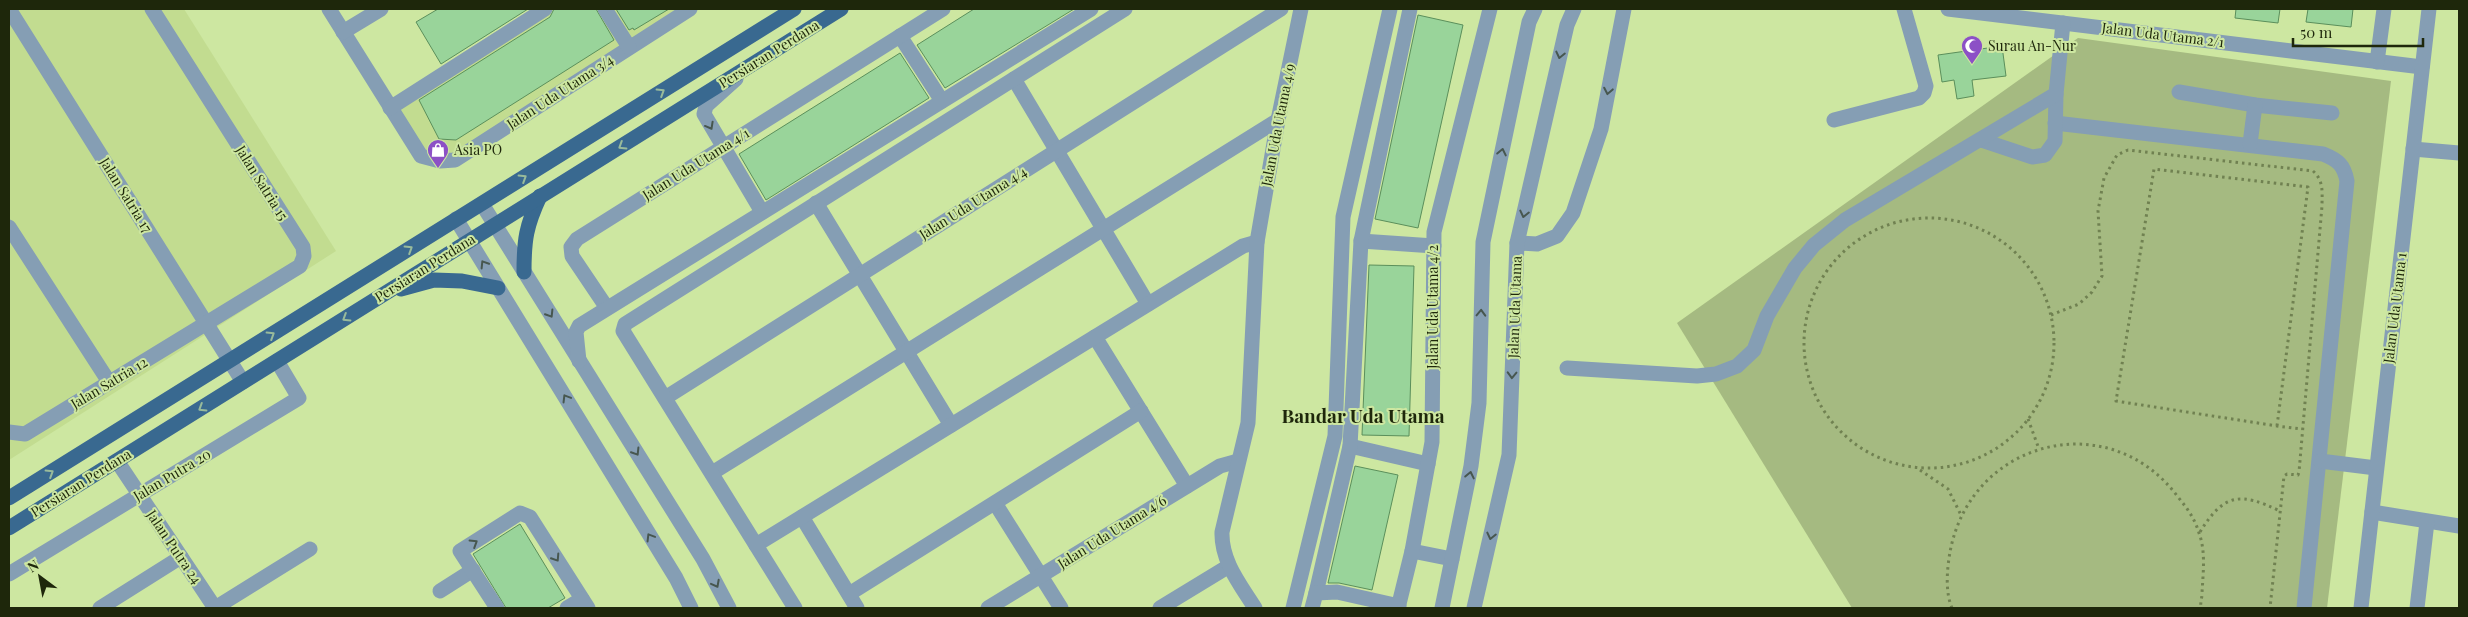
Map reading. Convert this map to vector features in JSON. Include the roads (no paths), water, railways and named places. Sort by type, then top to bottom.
[{"type":"main road","name":"Persiaran Perdana","points":[[9,498],[794,9]]},
{"type":"main road","name":"Persiaran Perdana","points":[[10,525],[117,461],[841,9]]},
{"type":"main road","points":[[524,272],[524,244],[528,221],[540,196]]},
{"type":"main road","points":[[387,292],[434,280],[462,281],[498,288]]},
{"type":"street","name":"Jalan Satria 17","points":[[9,9],[243,382]]},
{"type":"street","name":"Jalan Satria 15","points":[[152,9],[303,247],[304,256],[300,266],[206,323]]},
{"type":"street","name":"Jalan Uda Utama 3/4","points":[[329,9],[421,156],[440,161],[455,160],[690,9]]},
{"type":"street","points":[[344,32],[381,9]]},
{"type":"street","points":[[390,108],[545,9]]},
{"type":"street","points":[[605,9],[629,47]]},
{"type":"street","name":"Jalan Uda Utama 4/1","points":[[607,308],[572,256],[571,247],[573,242],[943,9]]},
{"type":"street","points":[[579,360],[576,332],[579,326],[1091,9]]},
{"type":"street","points":[[796,608],[623,332],[626,324],[1125,9]]},
{"type":"street","name":"Jalan Uda Utama 4/4","points":[[664,398],[1282,9]]},
{"type":"street","name":"Jalan Uda Utama 4/9","points":[[1255,608],[1229,566],[1222,545],[1222,532],[1248,423],[1257,242],[1278,120],[1301,9]]},
{"type":"street","points":[[1294,608],[1335,436],[1343,217],[1390,9]]},
{"type":"street","points":[[1312,608],[1350,446],[1361,241],[1410,9]]},
{"type":"street","name":"Jalan Uda Utama 4/2","points":[[1398,607],[1412,551],[1432,442],[1434,232],[1488,9]]},
{"type":"street","points":[[1442,608],[1472,466],[1479,403],[1483,242],[1529,22],[1534,9]]},
{"type":"street","name":"Jalan Uda Utama","points":[[1474,608],[1509,455],[1517,243],[1567,25],[1574,9]]},
{"type":"street","points":[[1517,243],[1537,244],[1557,236],[1573,212],[1601,129],[1624,9]]},
{"type":"street","points":[[1834,120],[1919,98],[1924,93],[1926,86],[1904,9]]},
{"type":"street","name":"Jalan Uda Utama 2/1","points":[[1948,9],[2422,68]]},
{"type":"street","points":[[2377,62],[2384,9]]},
{"type":"street","name":"Jalan Uda Utama 1","points":[[2361,608],[2429,9]]},
{"type":"street","points":[[1981,140],[2032,157],[2045,155],[2055,141],[2056,94],[2063,23]]},
{"type":"street","points":[[900,36],[942,101]]},
{"type":"street","points":[[752,64],[706,106],[704,114],[722,148],[762,212]]},
{"type":"street","points":[[1014,79],[1148,304]]},
{"type":"street","points":[[2179,92],[2255,105],[2332,113]]},
{"type":"street","points":[[1567,368],[1697,376],[1716,374],[1737,366],[1754,350],[1772,308],[1795,268],[1814,245],[1846,220],[2056,94]]},
{"type":"street","points":[[2250,144],[2255,105]]},
{"type":"street","points":[[712,473],[1278,120]]},
{"type":"street","points":[[2056,122],[2323,154],[2336,159],[2345,170],[2347,181],[2304,608]]},
{"type":"street","points":[[2413,149],[2459,153]]},
{"type":"street","points":[[816,203],[951,425]]},
{"type":"street","points":[[482,204],[702,560],[729,608]]},
{"type":"street","points":[[456,219],[676,578],[691,608]]},
{"type":"street","points":[[9,227],[110,382]]},
{"type":"street","points":[[1361,241],[1434,246]]},
{"type":"street","points":[[756,545],[1243,246],[1257,242]]},
{"type":"street","name":"Jalan Satria 12","points":[[9,432],[25,434],[206,323]]},
{"type":"street","points":[[1094,337],[1186,486]]},
{"type":"street","name":"Jalan Putra 20","points":[[9,574],[299,398],[277,361]]},
{"type":"street","points":[[849,594],[1141,411]]},
{"type":"street","points":[[1350,446],[1428,464]]},
{"type":"street","name":"Jalan Putra 24","points":[[117,461],[215,608]]},
{"type":"street","name":"Jalan Uda Utama 4/6","points":[[988,608],[1220,466],[1238,461]]},
{"type":"street","points":[[2320,461],[2376,468]]},
{"type":"street","points":[[995,503],[1061,608]]},
{"type":"street","points":[[2372,512],[2459,526]]},
{"type":"street","points":[[497,608],[460,551],[520,513],[530,517],[585,604],[567,608]]},
{"type":"street","points":[[802,516],[857,608]]},
{"type":"street","points":[[2417,608],[2427,522]]},
{"type":"street","points":[[215,608],[310,549]]},
{"type":"street","points":[[1412,551],[1452,559]]},
{"type":"street","points":[[100,608],[181,557]]},
{"type":"street","points":[[1160,608],[1229,566]]},
{"type":"street","points":[[440,591],[473,570]]},
{"type":"street","points":[[1316,593],[1337,592],[1398,607]]},
{"type":"place","name":"Surau An-Nur","points":[[1972,65]]},
{"type":"place","name":"Asia PO","points":[[438,169]]},
{"type":"district","name":"Bandar Uda Utama","points":[[1363,416]]}]
